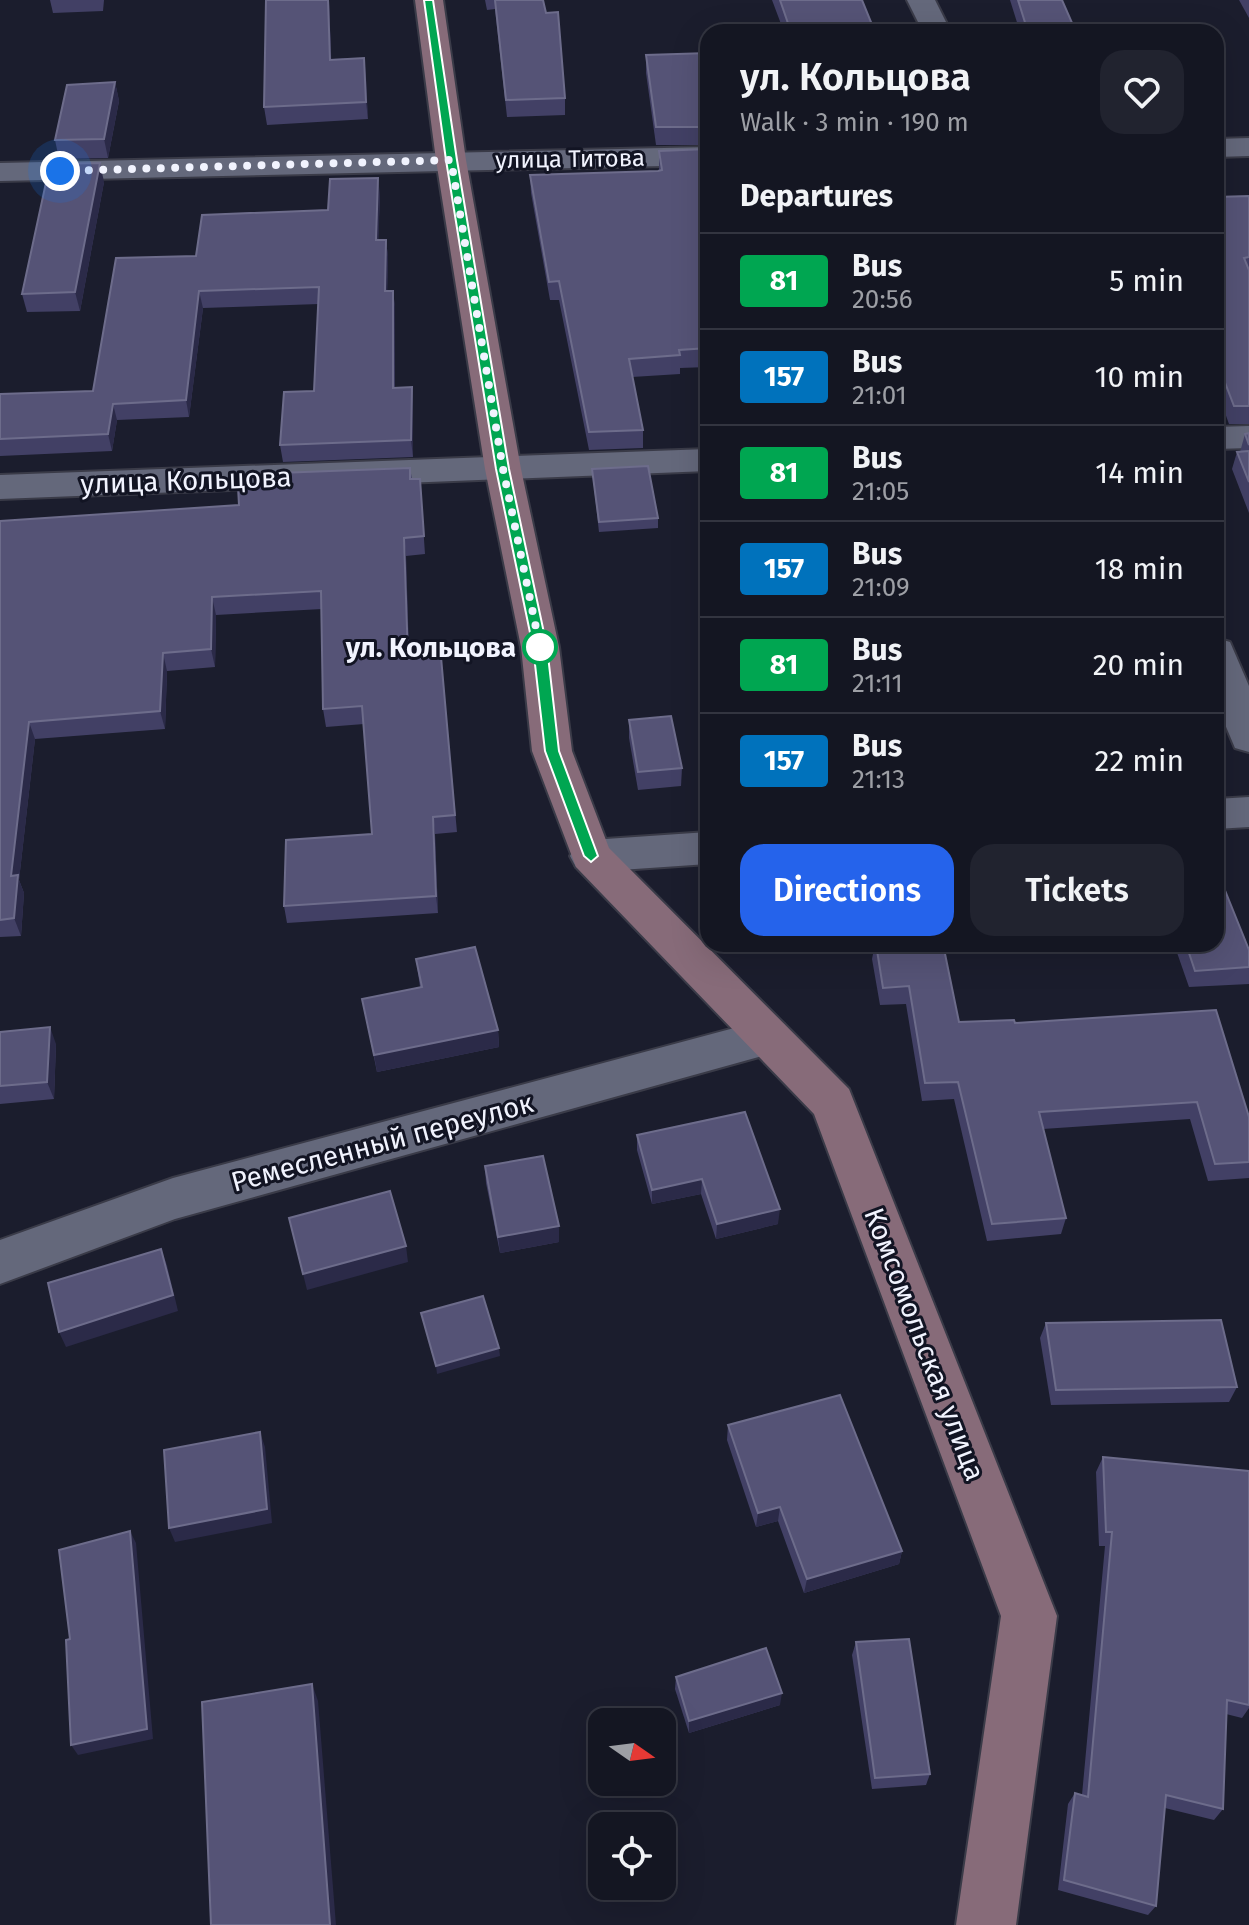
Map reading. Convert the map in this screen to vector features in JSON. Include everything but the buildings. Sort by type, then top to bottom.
[{"type":"main road","points":[[429,0],[451,160],[503,469],[540,647],[552,751],[591,856]]},
{"type":"main road","name":"Комсомольская улица","points":[[591,856],[833,1103],[1029,1616],[986,1925]]},
{"type":"street","points":[[921,0],[933,24]]},
{"type":"street","points":[[1224,148],[1249,147]]},
{"type":"street","name":"улица Титова","points":[[0,172],[700,156]]},
{"type":"street","points":[[1224,438],[1249,437]]},
{"type":"street","name":"улица Кольцова","points":[[0,487],[700,460]]},
{"type":"street","points":[[1224,672],[1249,738]]},
{"type":"street","points":[[1224,814],[1249,812]]},
{"type":"street","points":[[591,856],[700,849]]},
{"type":"street","name":"Ремесленный переулок","points":[[0,1262],[173,1199],[768,1037]]},
{"type":"bus line","name":"81","points":[[429,0],[451,160],[503,469],[540,647],[552,751],[591,856]]},
{"type":"place","name":"ул. Кольцова","points":[[540,647]]},
{"type":"route","points":[[60,171],[451,160],[503,469],[540,647]]}]
